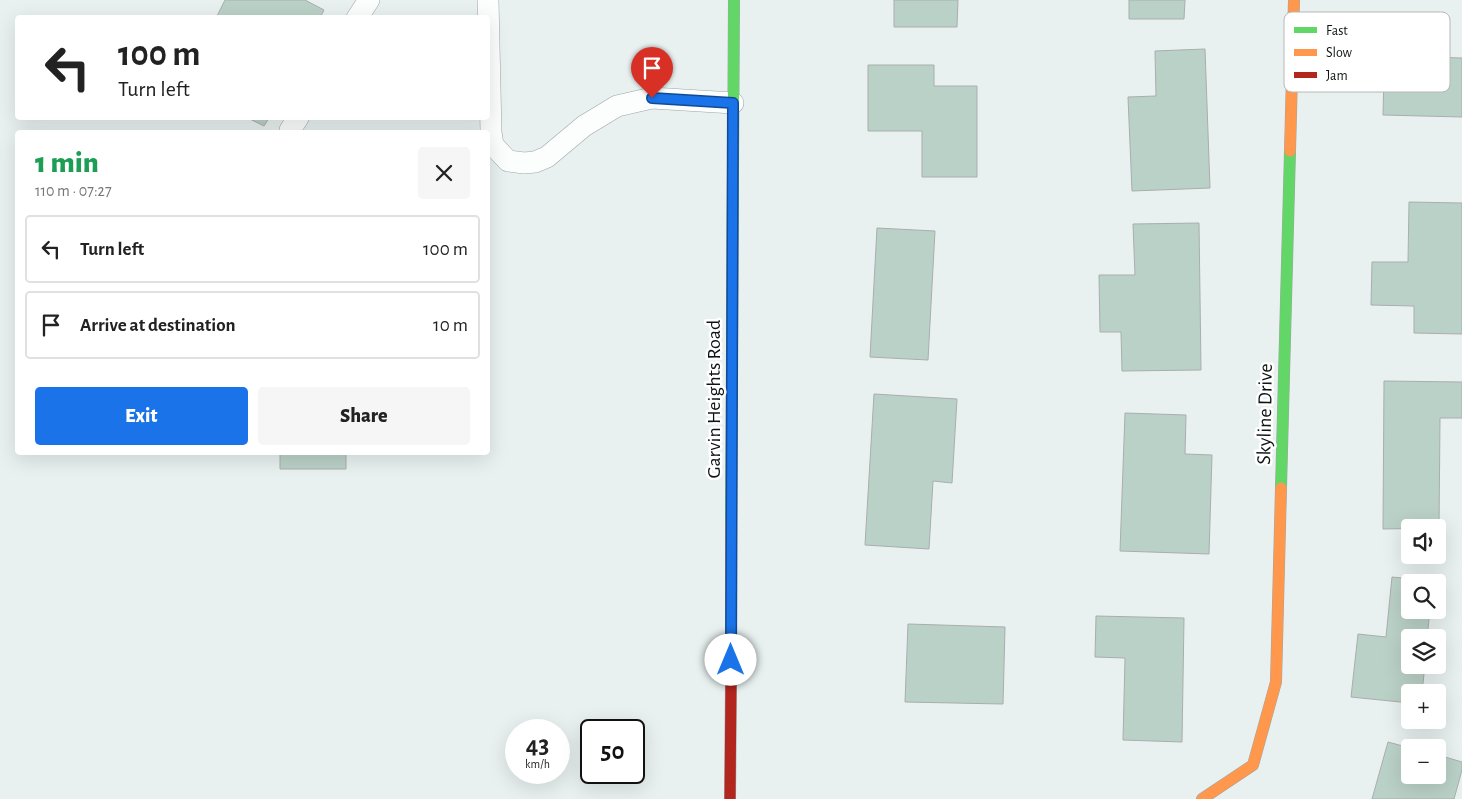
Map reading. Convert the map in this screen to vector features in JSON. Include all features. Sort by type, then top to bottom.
[{"type":"street","name":"Garvin Heights Road","points":[[730,799],[734,0]]},
{"type":"street","name":"Skyline Drive","points":[[1202,799],[1253,765],[1276,682],[1292,92]]},
{"type":"lane","points":[[359,15],[369,0]]},
{"type":"lane","points":[[488,0],[488,15]]},
{"type":"lane","points":[[490,88],[493,145],[508,161],[524,163],[535,162],[547,157],[591,121],[617,106],[652,98],[733,103]]},
{"type":"building","points":[[225,0],[305,0],[324,10],[322,15],[218,15]]},
{"type":"building","points":[[894,0],[958,0],[957,27],[894,27]]},
{"type":"building","points":[[1129,0],[1185,0],[1184,19],[1129,19]]},
{"type":"building","points":[[1205,49],[1210,188],[1132,191],[1128,97],[1156,96],[1155,51]]},
{"type":"building","points":[[1450,58],[1462,58],[1462,117],[1383,115],[1384,92],[1450,92]]},
{"type":"building","points":[[868,65],[934,65],[934,86],[977,86],[977,177],[922,177],[922,131],[868,131]]},
{"type":"building","points":[[252,120],[268,120],[264,126]]},
{"type":"building","points":[[1409,202],[1462,203],[1462,334],[1414,333],[1414,306],[1371,305],[1372,262],[1408,262]]},
{"type":"building","points":[[1199,223],[1201,370],[1122,371],[1121,332],[1100,332],[1099,275],[1135,275],[1133,224]]},
{"type":"building","points":[[877,228],[935,231],[928,360],[870,357]]},
{"type":"building","points":[[1384,381],[1462,382],[1462,418],[1440,418],[1439,519],[1401,519],[1401,529],[1383,529]]},
{"type":"building","points":[[874,394],[957,399],[952,483],[933,481],[929,549],[865,545]]},
{"type":"building","points":[[1125,413],[1186,415],[1185,454],[1212,455],[1209,554],[1120,551]]},
{"type":"building","points":[[280,455],[346,455],[346,469],[280,469]]},
{"type":"building","points":[[1392,577],[1401,578],[1401,619],[1429,619],[1428,629],[1401,629],[1401,674],[1424,674],[1423,684],[1401,684],[1401,702],[1351,697],[1358,634],[1386,637]]},
{"type":"building","points":[[1096,616],[1184,618],[1182,742],[1123,740],[1125,658],[1095,657]]},
{"type":"building","points":[[908,624],[1005,627],[1003,704],[905,702]]},
{"type":"building","points":[[1388,742],[1401,746],[1401,784],[1446,784],[1446,757],[1462,762],[1462,770],[1454,799],[1372,799]]},
{"type":"traffic: fast","points":[[731,521],[734,0]]},
{"type":"traffic: fast","points":[[1281,488],[1290,151]]},
{"type":"traffic: slow","points":[[1294,0],[1294,12]]},
{"type":"traffic: slow","points":[[1290,151],[1292,92]]},
{"type":"traffic: slow","points":[[1202,799],[1253,765],[1276,682],[1281,488]]},
{"type":"traffic: slow","points":[[731,521],[731,682]]},
{"type":"traffic: jam","points":[[730,799],[731,682]]},
{"type":"route","points":[[652,98],[733,103],[731,660]]}]
